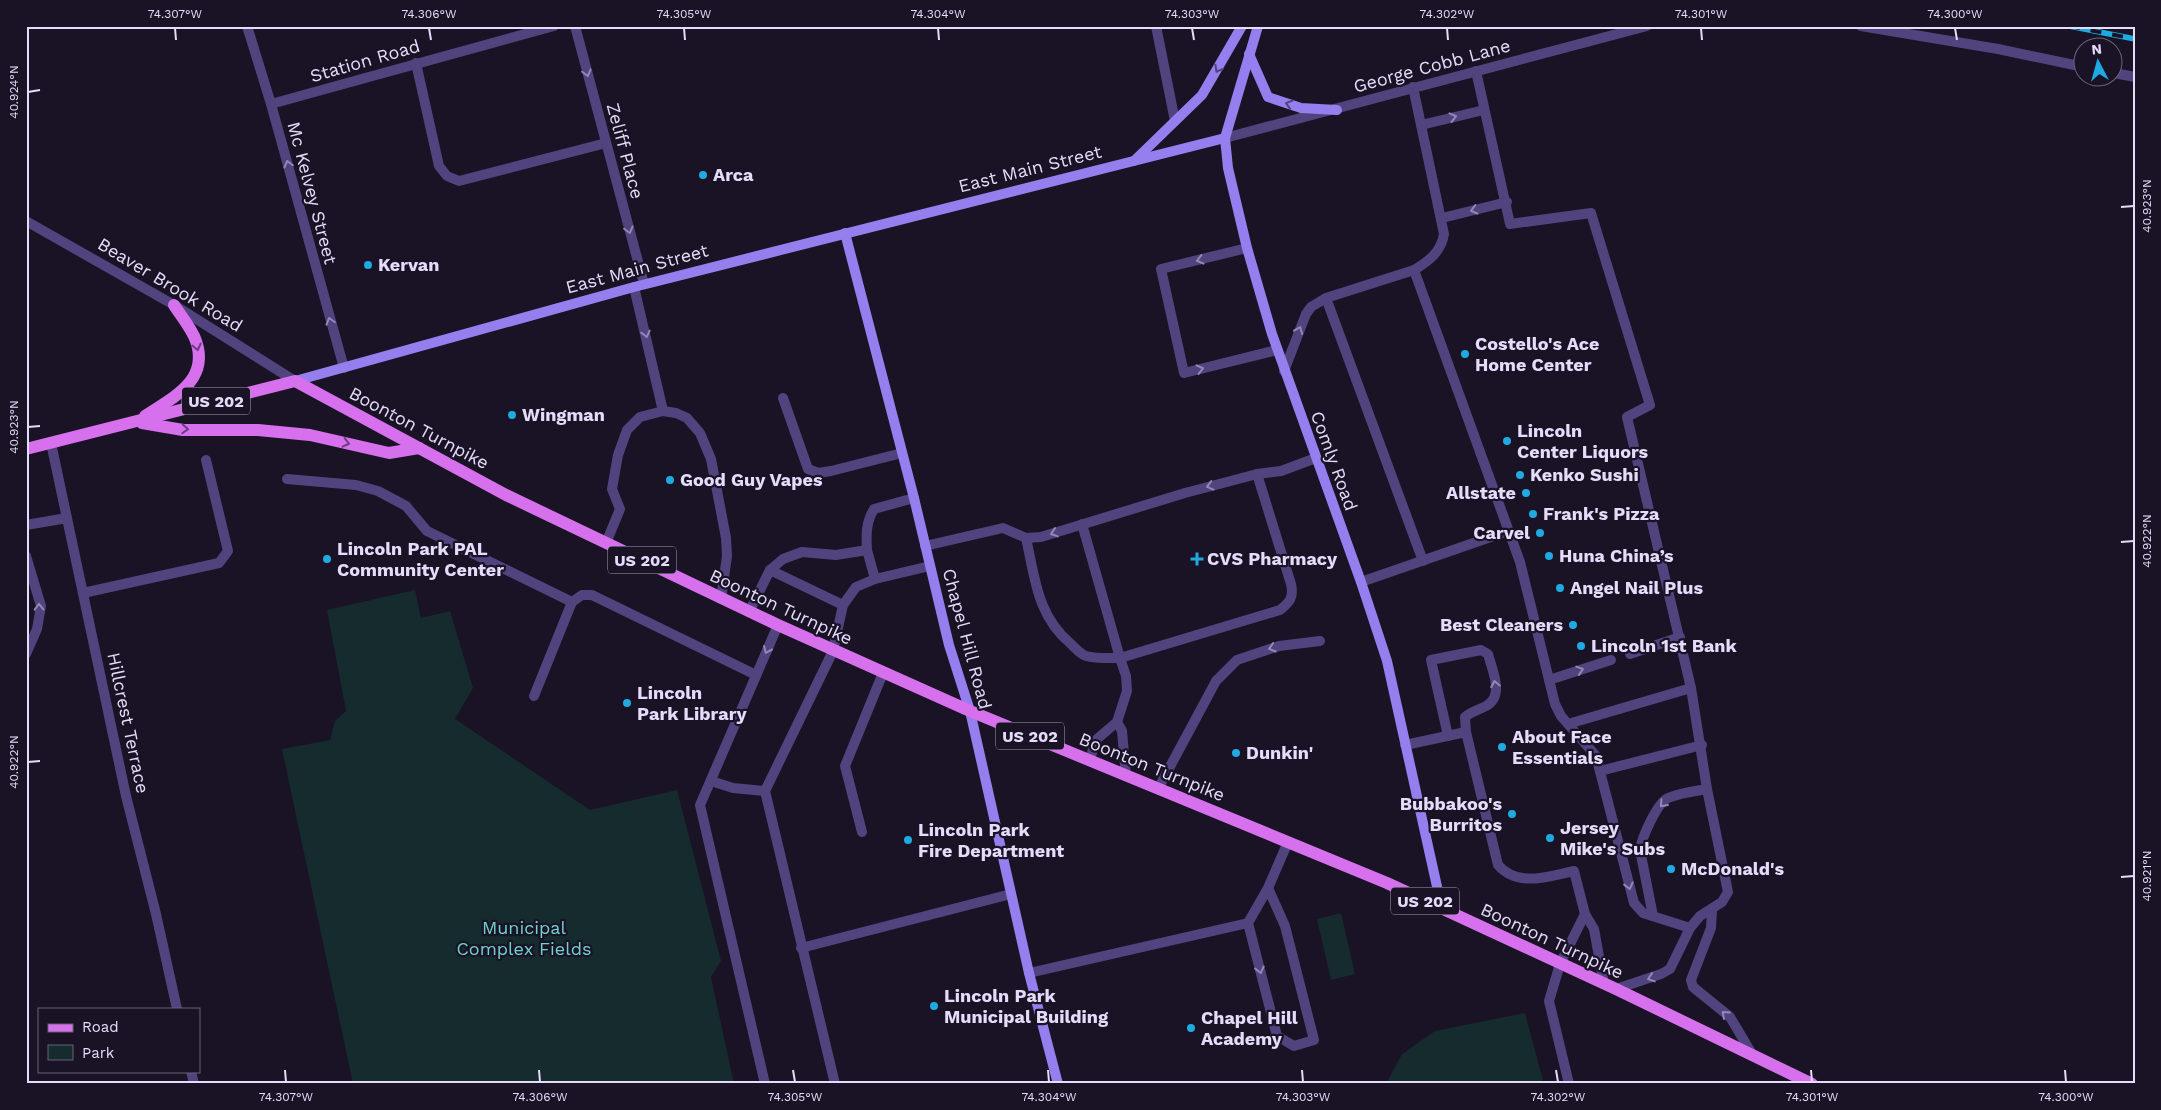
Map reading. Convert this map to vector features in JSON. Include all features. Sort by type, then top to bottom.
[{"type":"main road","points":[[1134,162],[1202,94],[1242,26]]},
{"type":"main road","name":"Comly Road","points":[[1258,26],[1225,138],[1228,168],[1247,248],[1276,350],[1362,582],[1387,661],[1442,909]]},
{"type":"main road","points":[[1249,54],[1268,97],[1301,108],[1337,110]]},
{"type":"main road","name":"East Main Street","points":[[56,442],[344,368],[639,286],[1225,138]]},
{"type":"main road","name":"Chapel Hill Road","points":[[845,233],[914,498],[949,644],[970,711],[1029,973],[1058,1084]]},
{"type":"main road","points":[[137,422],[186,388],[193,379],[197,367],[200,354],[196,340],[174,305]]},
{"type":"main road","name":"Boonton Turnpike","points":[[295,381],[506,495],[833,651],[1089,761],[1387,883],[1610,986],[1812,1084]]},
{"type":"main road","name":"US 202","points":[[137,422],[183,430],[238,429],[310,435],[390,453],[420,448]]},
{"type":"main road","name":"US 202","points":[[26,449],[56,442]]},
{"type":"street","name":"Mc Kelvey Street","points":[[248,26],[344,368]]},
{"type":"street","name":"Station Road","points":[[271,104],[554,26]]},
{"type":"street","name":"Zeliff Place","points":[[574,26],[606,143],[639,286],[664,411]]},
{"type":"street","points":[[1156,26],[1175,120]]},
{"type":"street","name":"George Cobb Lane","points":[[1225,138],[1337,110],[1413,87],[1647,26]]},
{"type":"street","points":[[1861,26],[1998,49],[2074,65]]},
{"type":"street","points":[[416,63],[439,166],[447,176],[459,181],[606,143]]},
{"type":"street","points":[[1448,736],[1431,660],[1480,650],[1488,654],[1497,690],[1495,698],[1490,704],[1471,711],[1465,717],[1466,732],[1498,865],[1504,872],[1523,879],[1534,880],[1574,871],[1585,914],[1594,929],[1610,986],[1661,974],[1670,969],[1690,928],[1700,916],[1722,902],[1728,892],[1707,788],[1702,745],[1691,688],[1627,417],[1650,405],[1592,213],[1510,224],[1507,202],[1476,71]]},
{"type":"street","points":[[1284,371],[1306,314],[1312,307],[1326,298],[1414,270],[1436,254],[1443,243],[1442,218],[1413,87]]},
{"type":"street","points":[[1421,125],[1484,110]]},
{"type":"street","points":[[1442,218],[1507,202]]},
{"type":"street","name":"Beaver Brook Road","points":[[26,221],[174,305],[295,381]]},
{"type":"street","points":[[1247,248],[1161,269],[1184,373],[1276,350]]},
{"type":"street","points":[[1414,270],[1520,562],[1555,704],[1561,716],[1596,756],[1634,904],[1643,913],[1690,928]]},
{"type":"street","points":[[1326,298],[1423,561]]},
{"type":"street","points":[[783,398],[808,469],[818,473],[831,471],[902,453]]},
{"type":"street","points":[[606,543],[620,509],[612,489],[618,455],[627,430],[640,417],[664,411],[676,413],[687,418],[700,433],[711,459],[726,538],[727,556],[721,599]]},
{"type":"street","name":"Hillcrest Terrace","points":[[56,442],[67,518],[126,796],[156,914],[177,1008]]},
{"type":"street","points":[[925,546],[1003,528],[1026,538],[1041,537],[1184,493],[1257,474],[1281,471],[1316,458]]},
{"type":"street","points":[[84,593],[219,563],[228,551],[206,460]]},
{"type":"street","points":[[1026,538],[1044,613],[1058,633],[1084,655],[1100,658],[1120,658],[1280,610],[1290,602],[1293,593],[1292,584],[1257,474]]},
{"type":"street","points":[[287,479],[356,485],[378,491],[406,506],[427,531],[572,602]]},
{"type":"street","points":[[875,579],[867,550],[866,532],[869,517],[874,509],[914,498]]},
{"type":"street","points":[[26,525],[67,518]]},
{"type":"street","points":[[1082,524],[1126,676],[1127,690],[1117,722],[1097,739],[1089,761]]},
{"type":"street","points":[[1362,582],[1508,531]]},
{"type":"street","points":[[749,612],[770,570],[783,559],[802,552],[836,554],[867,550]]},
{"type":"street","points":[[26,556],[41,606],[37,629],[26,654]]},
{"type":"street","points":[[835,1084],[765,791],[833,651],[843,605],[856,587],[875,579],[930,566]]},
{"type":"street","points":[[770,570],[843,605]]},
{"type":"street","points":[[534,696],[572,602],[582,595],[592,595],[756,675]]},
{"type":"street","points":[[765,1084],[700,806],[778,625]]},
{"type":"street","points":[[1630,654],[1680,638]]},
{"type":"street","points":[[1158,789],[1216,680],[1237,660],[1279,646],[1320,641]]},
{"type":"street","points":[[1549,680],[1611,660]]},
{"type":"street","points":[[862,832],[844,766],[883,673]]},
{"type":"street","points":[[1568,724],[1691,688]]},
{"type":"street","points":[[1117,722],[1122,731],[1126,776]]},
{"type":"street","points":[[1405,746],[1466,732]]},
{"type":"street","points":[[1600,771],[1702,745]]},
{"type":"street","points":[[710,781],[733,788],[765,791]]},
{"type":"street","points":[[1653,916],[1640,850],[1642,841],[1661,803],[1668,798],[1707,788]]},
{"type":"street","points":[[1268,888],[1286,926],[1314,1040],[1294,1046],[1277,1036],[1248,923],[1268,888],[1288,842]]},
{"type":"street","points":[[801,948],[1011,894]]},
{"type":"street","points":[[1712,910],[1711,928],[1692,980],[1693,987],[1730,1017],[1752,1054]]},
{"type":"street","points":[[1569,1084],[1549,1001],[1560,964],[1585,914]]},
{"type":"street","points":[[1029,973],[1248,923]]},
{"type":"green space","name":"Municipal Complex Fields","points":[[415,590],[421,618],[450,611],[473,688],[455,719],[590,810],[677,790],[721,961],[711,977],[734,1084],[353,1084],[282,749],[330,740],[335,721],[346,711],[327,610]]},
{"type":"green space","points":[[1341,913],[1355,974],[1331,980],[1317,919]]},
{"type":"green space","points":[[1525,1013],[1544,1084],[1386,1084],[1402,1054],[1435,1031]]},
{"type":"railway","points":[[2069,26],[2135,39]]},
{"type":"place","name":"Arca","points":[[703,175]]},
{"type":"place","name":"Kervan","points":[[368,265]]},
{"type":"place","name":"Costello's Ace Home Center","points":[[1465,354]]},
{"type":"place","name":"Wingman","points":[[512,415]]},
{"type":"place","name":"Lincoln Center Liquors","points":[[1507,441]]},
{"type":"place","name":"Kenko Sushi","points":[[1520,475]]},
{"type":"place","name":"Good Guy Vapes","points":[[670,480]]},
{"type":"place","name":"Allstate","points":[[1526,493]]},
{"type":"place","name":"Frank's Pizza","points":[[1533,514]]},
{"type":"place","name":"Carvel","points":[[1540,533]]},
{"type":"place","name":"Huna China’s","points":[[1549,556]]},
{"type":"place","name":"Lincoln Park PAL Community Center","points":[[327,559]]},
{"type":"place","name":"CVS Pharmacy","points":[[1197,559]]},
{"type":"place","name":"Angel Nail Plus","points":[[1560,588]]},
{"type":"place","name":"Best Cleaners","points":[[1573,625]]},
{"type":"place","name":"Lincoln 1st Bank","points":[[1581,646]]},
{"type":"place","name":"Lincoln Park Library","points":[[627,703]]},
{"type":"place","name":"About Face Essentials","points":[[1502,747]]},
{"type":"place","name":"Dunkin'","points":[[1236,753]]},
{"type":"place","name":"Bubbakoo's Burritos","points":[[1512,814]]},
{"type":"place","name":"Jersey Mike's Subs","points":[[1550,838]]},
{"type":"place","name":"Lincoln Park Fire Department","points":[[908,840]]},
{"type":"place","name":"McDonald's","points":[[1671,869]]},
{"type":"place","name":"Lincoln Park Municipal Building","points":[[934,1006]]},
{"type":"place","name":"Chapel Hill Academy","points":[[1191,1028]]}]
